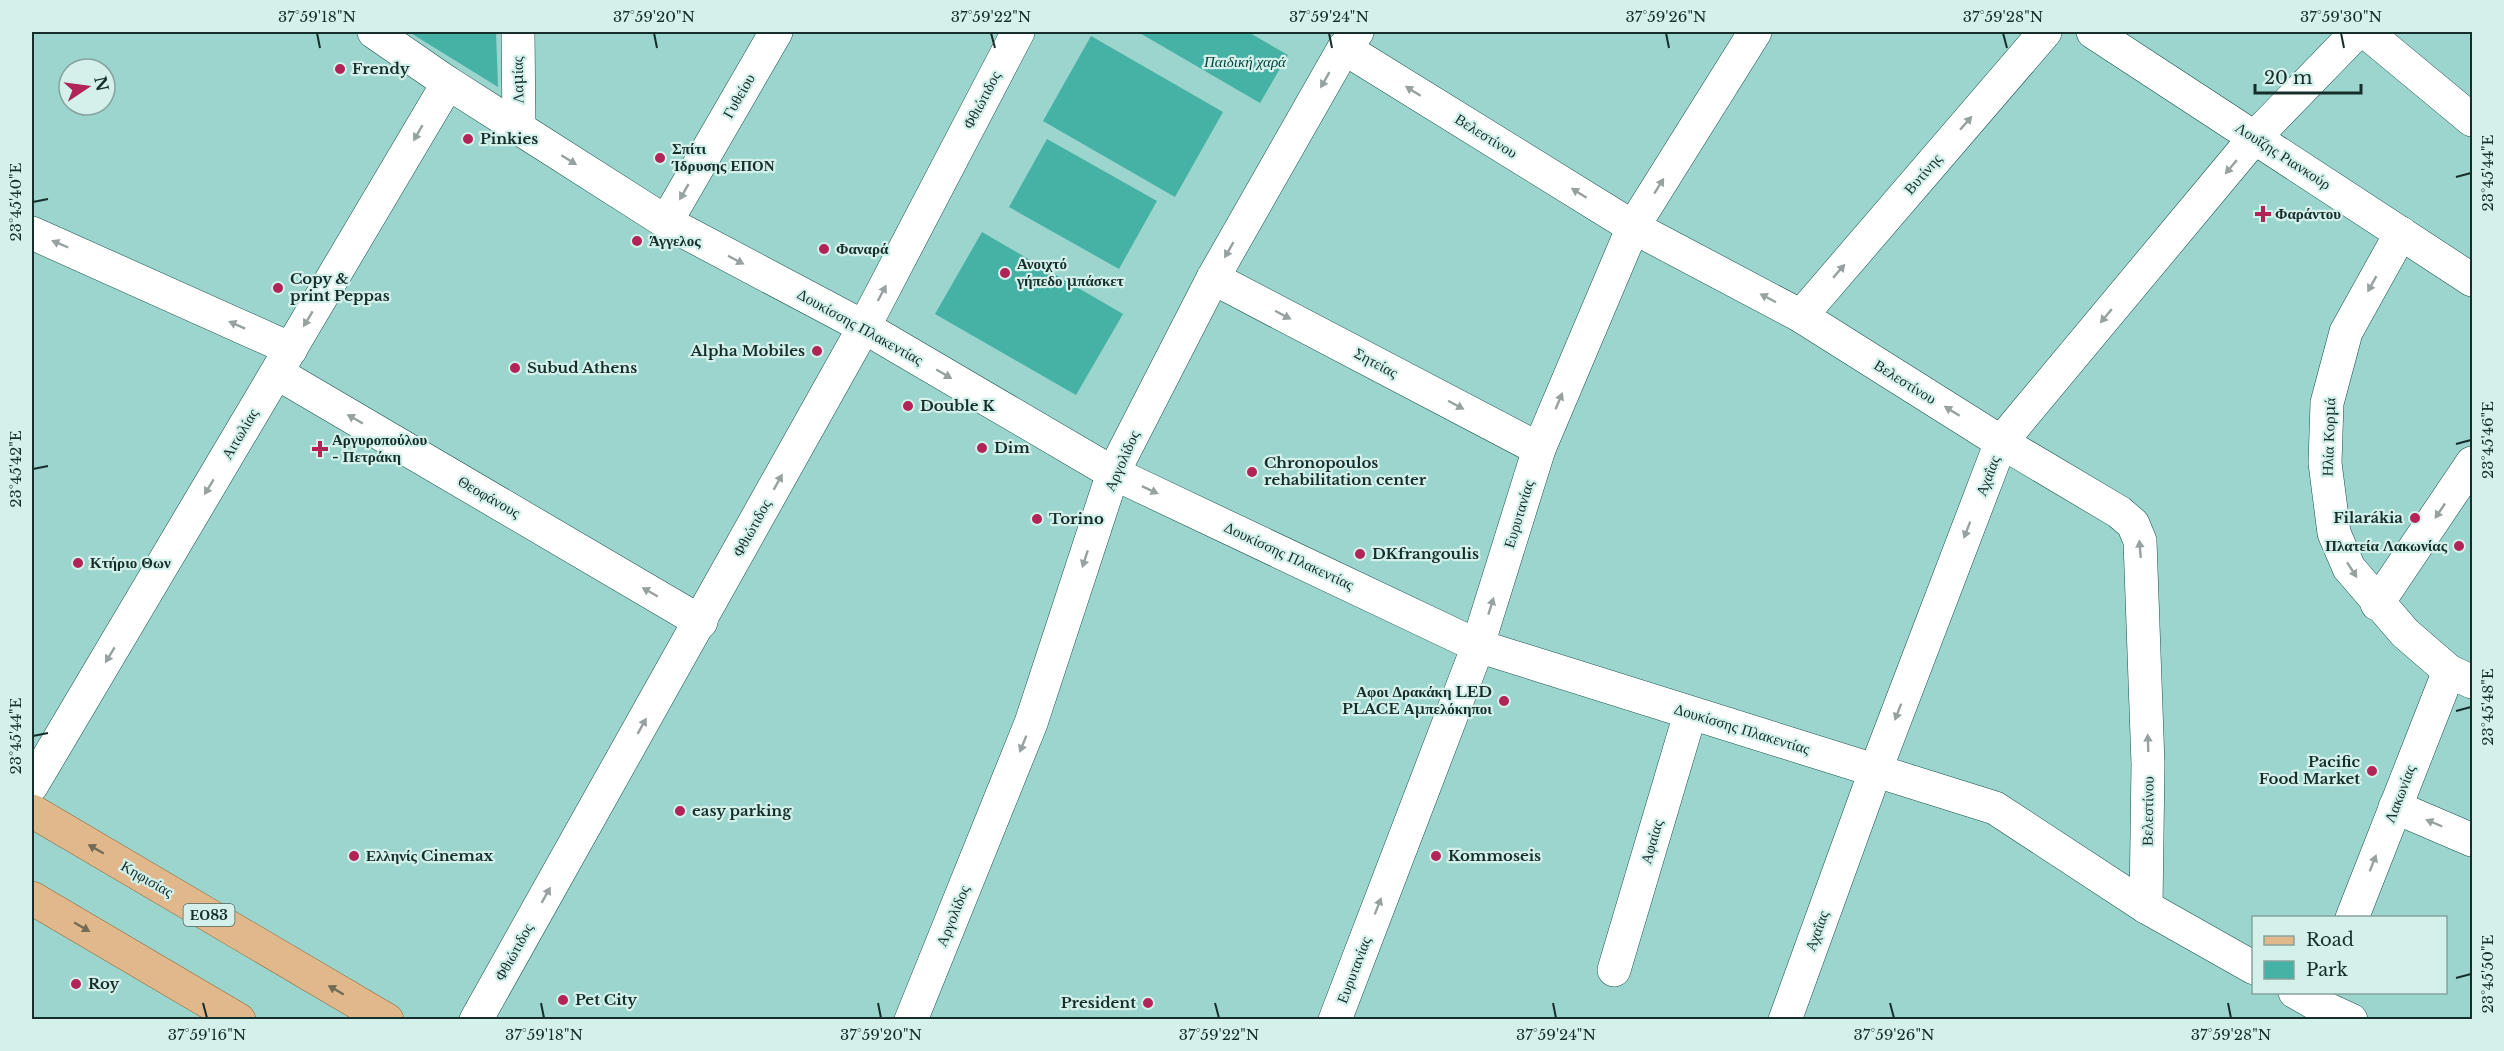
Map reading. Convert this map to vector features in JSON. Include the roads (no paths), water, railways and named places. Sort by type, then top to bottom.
[{"type":"main road","name":"Κηφισίας","points":[[32,811],[387,1020]]},
{"type":"main road","points":[[32,898],[238,1020]]},
{"type":"street","name":"Δουκίσσης Πλακεντίας","points":[[374,32],[448,83],[666,222],[864,327],[1113,473],[1478,646],[1995,808],[2146,907],[2252,967]]},
{"type":"street","name":"Λαμίας","points":[[518,32],[519,129]]},
{"type":"street","name":"Γυθείου","points":[[666,222],[776,32]]},
{"type":"street","name":"Φθιώτιδος","points":[[476,1020],[701,622],[864,327],[1018,32]]},
{"type":"street","name":"Ευρυτανίας","points":[[1335,1020],[1478,646],[1539,449],[1634,227],[1755,32]]},
{"type":"street","name":"Βυτίνης","points":[[1801,316],[2045,32]]},
{"type":"street","name":"Λουΐζης Ριανκούρ","points":[[2093,32],[2472,280]]},
{"type":"street","name":"Αχαΐας","points":[[1785,1020],[1876,769],[2001,442],[2255,137],[2356,32]]},
{"type":"street","points":[[2366,32],[2472,120]]},
{"type":"street","name":"Βελεστίνου","points":[[1350,40],[1634,227],[1801,316],[2001,442],[2119,512],[2133,524],[2140,541],[2148,764],[2146,907]]},
{"type":"street","name":"Αργολίδος","points":[[911,1020],[1031,723],[1113,473],[1213,278],[1350,40]]},
{"type":"street","name":"Αιτωλίας","points":[[32,785],[448,83]]},
{"type":"street","name":"Θεοφάνους","points":[[32,233],[284,361],[701,622]]},
{"type":"street","name":"Ηλία Κορμά","points":[[2401,233],[2346,332],[2327,403],[2325,463],[2334,533],[2349,568],[2405,633]]},
{"type":"street","name":"Σητείας","points":[[1213,278],[1539,449]]},
{"type":"street","points":[[2378,604],[2472,463]]},
{"type":"street","name":"Λακωνίας","points":[[2353,916],[2395,807],[2461,676],[2405,633]]},
{"type":"street","name":"Αφαίας","points":[[1614,970],[1690,714]]},
{"type":"street","points":[[2395,807],[2472,840]]},
{"type":"street","points":[[2312,1002],[2351,1020]]},
{"type":"place","name":"Frendy","points":[[340,69]]},
{"type":"place","name":"Pinkies","points":[[468,139]]},
{"type":"place","name":"Σπίτι Ίδρυσης ΕΠΟΝ","points":[[660,158]]},
{"type":"place","name":"Φαράντου","points":[[2263,214]]},
{"type":"place","name":"Άγγελος","points":[[637,241]]},
{"type":"place","name":"Φαναρά","points":[[824,249]]},
{"type":"place","name":"Ανοιχτό γήπεδο μπάσκετ","points":[[1005,273]]},
{"type":"place","name":"Copy & print Peppas","points":[[278,288]]},
{"type":"place","name":"Alpha Mobiles","points":[[817,351]]},
{"type":"place","name":"Subud Athens","points":[[515,368]]},
{"type":"place","name":"Double K","points":[[908,406]]},
{"type":"place","name":"Dim","points":[[982,448]]},
{"type":"place","name":"Αργυροπούλου - Πετράκη","points":[[320,449]]},
{"type":"place","name":"Chronopoulos rehabilitation center","points":[[1252,472]]},
{"type":"place","name":"Filarákia","points":[[2415,518]]},
{"type":"place","name":"Torino","points":[[1037,519]]},
{"type":"place","name":"Πλατεία Λακωνίας","points":[[2459,546]]},
{"type":"place","name":"DKfrangoulis","points":[[1360,554]]},
{"type":"place","name":"Κτήριο Θων","points":[[78,563]]},
{"type":"place","name":"Αφοι Δρακάκη LED PLACE Αμπελόκηποι","points":[[1504,701]]},
{"type":"place","name":"Pacific Food Market","points":[[2372,771]]},
{"type":"place","name":"easy parking","points":[[680,811]]},
{"type":"place","name":"Ελληνίς Cinemax","points":[[354,856]]},
{"type":"place","name":"Kommoseis","points":[[1436,856]]},
{"type":"place","name":"Roy","points":[[76,984]]},
{"type":"place","name":"Pet City","points":[[563,1000]]},
{"type":"place","name":"President","points":[[1148,1003]]},
{"type":"park label","name":"Παιδική χαρά","points":[[1245,62]]}]
